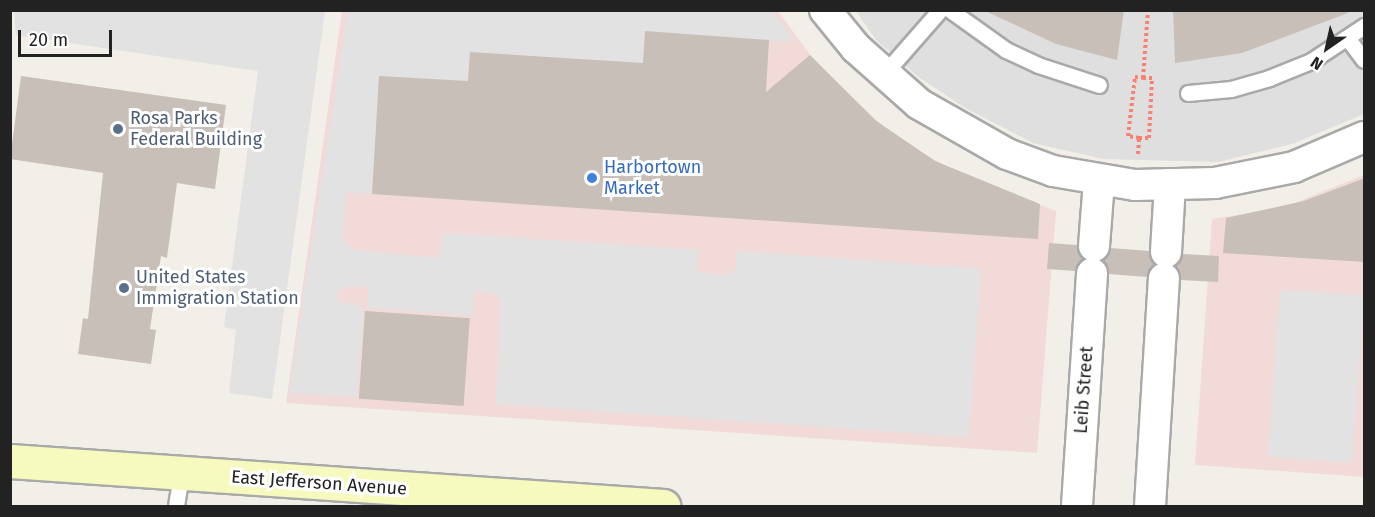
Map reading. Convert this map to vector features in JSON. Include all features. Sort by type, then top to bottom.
[{"type":"main road","name":"East Jefferson Avenue","points":[[10,461],[579,504],[663,507]]},
{"type":"street","points":[[825,10],[883,75],[946,121],[1006,154],[1053,171],[1099,181],[1135,185],[1215,183],[1276,171],[1365,137]]},
{"type":"street","name":"Leib Street","points":[[1077,507],[1099,181]]},
{"type":"street","points":[[1150,507],[1170,184]]},
{"type":"lane","points":[[883,75],[940,10]]},
{"type":"lane","points":[[950,10],[1006,50],[1038,65],[1099,85]]},
{"type":"lane","points":[[1188,93],[1231,88],[1269,78],[1311,61],[1365,26]]},
{"type":"lane","points":[[1348,39],[1365,60]]},
{"type":"lane","points":[[176,507],[181,474]]},
{"type":"path","points":[[1143,78],[1148,10]]},
{"type":"path","points":[[1134,77],[1152,78],[1149,138],[1139,138],[1128,136],[1134,77]]},
{"type":"path","points":[[1135,185],[1139,138]]},
{"type":"shaded area","points":[[14,11],[325,11],[272,399],[229,393],[236,330],[224,327],[258,71],[16,35]]},
{"type":"shaded area","name":"Harbortown Market","points":[[342,11],[778,11],[814,60],[893,136],[963,176],[1056,211],[1037,453],[286,403]]},
{"type":"shaded area","points":[[348,11],[773,11],[794,42],[645,31],[643,63],[470,52],[468,81],[380,76],[372,194],[347,192],[342,238],[353,250],[440,258],[443,233],[699,250],[697,272],[727,275],[736,269],[737,251],[981,269],[969,437],[496,404],[501,300],[496,294],[475,291],[472,315],[367,308],[369,287],[345,286],[337,293],[338,302],[359,305],[363,310],[357,397],[289,393]]},
{"type":"shaded area","points":[[856,11],[1364,11],[1364,114],[1295,143],[1218,162],[1103,159],[1033,143],[967,109],[917,76],[876,40]]},
{"type":"shaded area","points":[[1364,175],[1364,477],[1195,465],[1212,219],[1282,208]]},
{"type":"shaded area","points":[[1280,290],[1364,296],[1352,462],[1268,457]]},
{"type":"building","points":[[983,10],[1124,10],[1117,60],[1056,44]]},
{"type":"building","points":[[1173,10],[1347,10],[1348,13],[1242,53],[1175,63]]},
{"type":"building","points":[[645,31],[769,40],[766,92],[810,55],[875,120],[935,161],[1040,204],[1038,239],[372,194],[379,76],[468,81],[470,52],[643,63]]},
{"type":"building","name":"Rosa Parks Federal Building","points":[[21,76],[226,105],[215,189],[177,183],[167,258],[161,256],[150,329],[156,330],[151,364],[78,354],[83,318],[88,319],[103,173],[10,159]]},
{"type":"building","points":[[1365,178],[1365,262],[1223,253],[1226,218],[1304,201]]},
{"type":"building","points":[[1049,243],[1077,245],[1083,259],[1075,271],[1047,269]]},
{"type":"building","points":[[1111,248],[1149,251],[1154,264],[1147,277],[1109,274],[1103,260]]},
{"type":"building","points":[[1183,254],[1219,256],[1218,282],[1181,280],[1176,266]]},
{"type":"building","points":[[365,311],[470,318],[464,406],[359,399]]},
{"type":"place","name":"Rosa Parks Federal Building","points":[[118,129]]},
{"type":"place","name":"Harbortown Market","points":[[592,178]]},
{"type":"place","name":"United States Immigration Station","points":[[124,288]]}]
